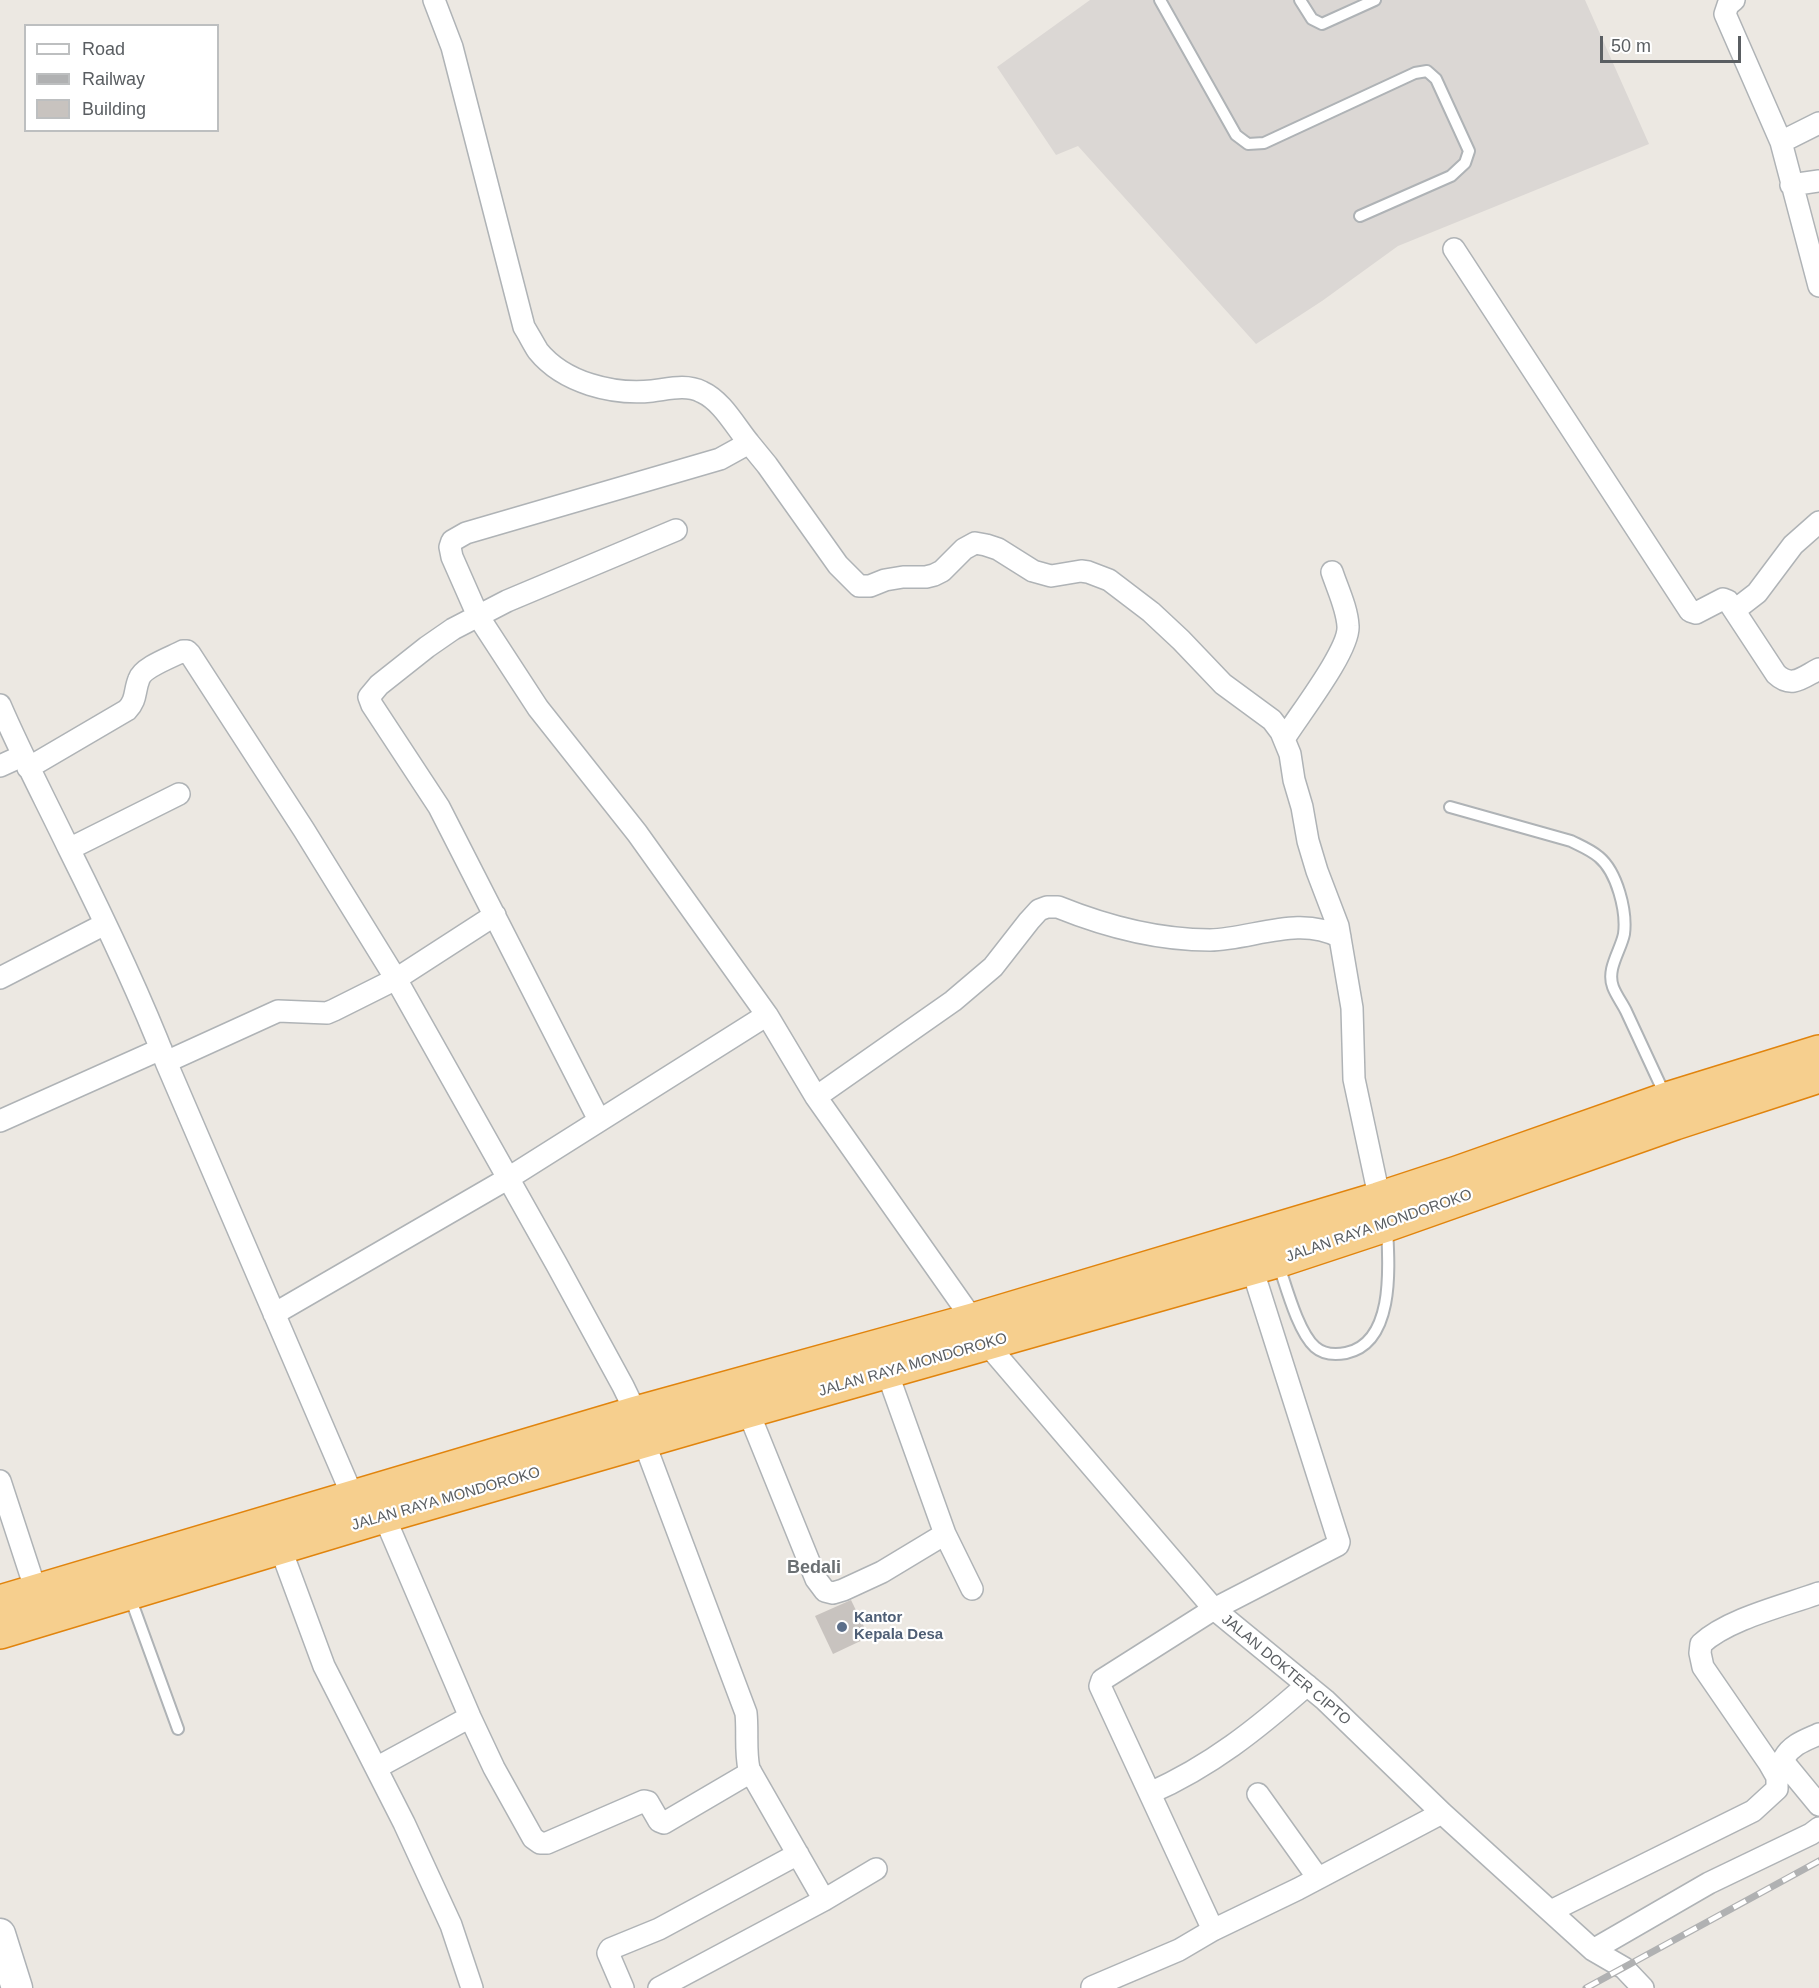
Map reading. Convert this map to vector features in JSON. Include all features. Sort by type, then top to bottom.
[{"type":"highway","name":"JALAN RAYA MONDOROKO","points":[[1671,1111],[1819,1052]]},
{"type":"highway","name":"JALAN RAYA MONDOROKO","points":[[0,1602],[353,1497],[447,1484],[640,1427],[1267,1251],[1382,1212],[1457,1173],[1671,1111],[1819,1076]]},
{"type":"highway","name":"JALAN RAYA MONDOROKO","points":[[640,1427],[748,1411],[887,1372],[980,1332]]},
{"type":"highway","name":"JALAN RAYA MONDOROKO","points":[[0,1632],[384,1516],[447,1484]]},
{"type":"street","points":[[434,0],[452,47],[524,327],[539,352],[558,368],[581,381],[606,389],[651,391],[687,387],[713,399],[767,465],[838,565],[859,586],[870,586],[885,580],[903,577],[934,575],[942,571],[964,549],[975,543],[998,549],[1034,571],[1051,576],[1080,570],[1098,575],[1120,588],[1151,612],[1222,684],[1272,720],[1281,732],[1287,747],[1308,841],[1317,872],[1336,919],[1352,1008],[1354,1079],[1382,1212]]},
{"type":"street","points":[[1734,0],[1728,5],[1725,14],[1781,142],[1819,286]]},
{"type":"street","points":[[1781,142],[1819,123]]},
{"type":"street","points":[[1791,185],[1819,182]]},
{"type":"street","points":[[1454,249],[1690,611],[1696,613],[1723,600],[1728,601],[1776,674],[1783,681],[1794,682],[1819,669]]},
{"type":"street","name":"JALAN DOKTER CIPTO","points":[[749,443],[720,459],[477,529],[452,541],[450,548],[452,557],[481,614],[538,708],[638,833],[767,1015],[816,1097],[980,1332],[1214,1609],[1326,1700],[1442,1813],[1593,1950],[1623,1968],[1642,1988]]},
{"type":"street","points":[[1735,610],[1757,593],[1793,545],[1819,522]]},
{"type":"street","points":[[599,1120],[439,807],[369,697],[379,685],[453,629],[507,601],[676,530]]},
{"type":"street","points":[[1287,747],[1328,673],[1348,630],[1344,604],[1332,572]]},
{"type":"street","points":[[0,766],[25,762],[127,710],[135,700],[142,674],[187,651],[274,783],[396,979],[623,1386],[746,1713],[746,1753],[751,1772],[824,1900]]},
{"type":"street","points":[[0,705],[25,762],[146,1010],[163,1055],[353,1497]]},
{"type":"street","points":[[69,849],[179,794]]},
{"type":"street","points":[[816,1097],[953,1002],[993,967],[1029,921],[1039,910],[1047,907],[1058,907],[1123,927],[1177,938],[1212,940],[1314,927],[1327,930],[1340,937]]},
{"type":"street","points":[[0,1121],[278,1011],[327,1013],[396,979],[495,915]]},
{"type":"street","points":[[0,978],[105,924]]},
{"type":"street","points":[[274,1314],[507,1179],[767,1015]]},
{"type":"street","points":[[1213,1930],[1100,1683],[1214,1609],[1335,1548],[1340,1542],[1267,1251]]},
{"type":"street","points":[[887,1372],[945,1534],[972,1589]]},
{"type":"street","points":[[748,1411],[816,1579],[825,1591],[832,1593],[843,1590],[882,1572],[945,1534]]},
{"type":"street","points":[[0,1481],[36,1591]]},
{"type":"street","points":[[384,1516],[470,1717],[499,1778],[533,1838],[540,1843],[547,1843],[645,1801],[648,1802],[661,1823],[666,1822],[751,1772]]},
{"type":"street","points":[[280,1547],[324,1666],[404,1823],[451,1925],[471,1988]]},
{"type":"street","points":[[1551,1911],[1753,1810],[1778,1789],[1777,1778],[1769,1763],[1703,1667],[1701,1644],[1710,1636],[1738,1622],[1819,1593]]},
{"type":"street","points":[[1150,1793],[1178,1781],[1236,1745],[1307,1685]]},
{"type":"street","points":[[375,1768],[470,1717]]},
{"type":"street","points":[[1819,1734],[1795,1745],[1784,1758],[1786,1765],[1819,1804]]},
{"type":"street","points":[[1258,1794],[1318,1878]]},
{"type":"street","points":[[1092,1987],[1179,1950],[1213,1930],[1442,1813]]},
{"type":"street","points":[[1593,1950],[1709,1883],[1819,1828]]},
{"type":"street","points":[[623,1988],[610,1961],[608,1953],[610,1948],[658,1929],[798,1854]]},
{"type":"street","points":[[659,1988],[824,1900],[876,1869]]},
{"type":"street","points":[[0,1934],[17,1988]]},
{"type":"lane","points":[[1160,0],[1236,135],[1248,144],[1263,143],[1415,73],[1427,71],[1436,79],[1469,151],[1465,163],[1451,176],[1360,216]]},
{"type":"lane","points":[[1300,0],[1312,18],[1322,24],[1375,0]]},
{"type":"lane","points":[[1450,807],[1571,841],[1589,849],[1601,858],[1614,878],[1621,897],[1624,915],[1624,935],[1616,955],[1611,977],[1612,987],[1622,1003],[1671,1111]]},
{"type":"lane","points":[[1267,1251],[1305,1334],[1317,1349],[1331,1355],[1348,1353],[1365,1346],[1378,1330],[1381,1319],[1387,1284],[1388,1255],[1382,1212]]},
{"type":"lane","points":[[129,1594],[178,1729]]},
{"type":"shaded area","points":[[1090,0],[1585,0],[1649,144],[1398,246],[1322,301],[1256,344],[1078,146],[1056,155],[997,67]]},
{"type":"building","name":"Kantor Kepala Desa","points":[[851,1600],[869,1637],[833,1654],[815,1616]]},
{"type":"railway","points":[[1586,1988],[1819,1861]]},
{"type":"place","name":"Kantor Kepala Desa","points":[[842,1627]]},
{"type":"district","name":"Bedali","points":[[814,1568]]}]
